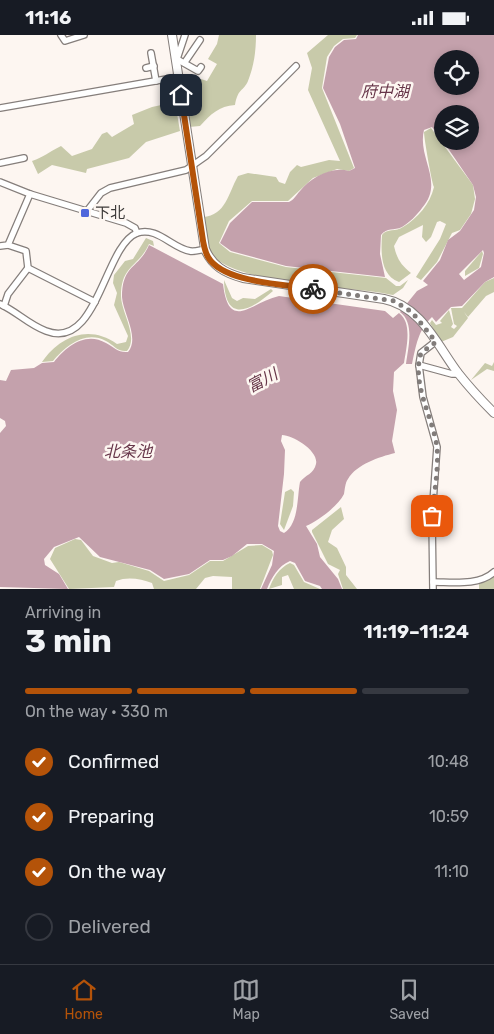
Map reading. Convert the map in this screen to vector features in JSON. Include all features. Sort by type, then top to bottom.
[{"type":"main road","points":[[172,35],[205,249],[217,267],[234,276],[384,299],[404,305],[426,328],[459,374],[494,413]]},
{"type":"street","points":[[61,35],[65,41],[84,35]]},
{"type":"street","points":[[186,35],[176,59],[186,62],[198,71],[201,67]]},
{"type":"street","points":[[186,62],[200,40]]},
{"type":"street","points":[[151,53],[156,81]]},
{"type":"street","points":[[146,68],[154,66]]},
{"type":"street","points":[[87,211],[101,193],[110,188],[182,173],[206,156],[296,66]]},
{"type":"street","points":[[0,108],[178,77]]},
{"type":"street","points":[[0,163],[24,158]]},
{"type":"street","points":[[0,182],[30,194],[126,223],[135,228],[137,233]]},
{"type":"street","points":[[8,245],[30,194]]},
{"type":"street","points":[[0,246],[8,245],[26,251],[28,268],[2,305],[47,332],[65,333],[87,316],[124,245],[137,233],[149,232],[190,251],[205,249]]},
{"type":"street","points":[[28,268],[95,302]]},
{"type":"street","points":[[436,342],[421,353],[419,365],[423,397],[437,447],[432,516],[433,586],[473,581],[489,576],[494,572]]},
{"type":"street","points":[[419,365],[452,374],[459,374]]},
{"type":"green space","points":[[219,35],[256,35],[256,47],[250,75],[239,93],[235,105],[216,111],[200,126],[189,127],[185,97],[187,89],[201,79],[207,81],[217,64],[208,59],[217,44]]},
{"type":"green space","points":[[328,35],[357,35],[355,38],[343,39],[334,46],[327,57],[322,88],[354,168],[349,171],[337,169],[313,178],[288,201],[252,201],[229,221],[219,243],[230,252],[286,267],[386,278],[396,286],[400,286],[408,280],[403,288],[393,295],[296,283],[244,272],[224,264],[212,254],[207,241],[203,217],[211,215],[222,208],[238,176],[248,173],[276,177],[279,182],[285,184],[290,172],[297,165],[301,167],[329,160],[340,161],[308,90],[312,68],[307,53]]},
{"type":"green space","points":[[175,102],[180,131],[146,142],[129,158],[87,169],[86,173],[52,165],[38,174],[32,161],[61,146],[72,156],[92,149],[102,134],[107,132],[112,137],[134,124],[132,115],[152,107]]},
{"type":"green space","points":[[431,128],[434,132],[434,150],[447,150],[473,185],[475,199],[471,214],[460,230],[452,233],[437,262],[421,280],[416,277],[440,239],[446,224],[440,221],[437,222],[431,237],[426,242],[422,237],[423,225],[399,237],[394,246],[398,258],[411,273],[399,282],[393,279],[385,269],[382,255],[382,235],[386,231],[400,228],[408,223],[423,210],[430,199],[434,187],[424,132]]},
{"type":"green space","points":[[146,238],[153,241],[154,246],[149,244],[145,252],[127,272],[122,286],[122,302],[131,339],[127,351],[118,349],[106,341],[91,337],[76,341],[53,361],[42,362],[57,345],[76,336],[96,335],[117,344],[126,342],[128,336],[114,305],[117,293],[113,283],[114,275],[125,261],[133,259]]},
{"type":"green space","points":[[482,251],[483,254],[479,268],[465,276],[465,271]]},
{"type":"green space","points":[[494,278],[494,292],[486,296],[468,317],[464,312],[468,318],[453,337],[441,342],[430,323],[432,320],[436,325],[442,323],[440,321],[449,310],[453,324],[451,327],[454,329],[457,326],[454,324],[451,308],[462,308],[485,282]]},
{"type":"green space","points":[[224,280],[232,298],[237,301],[243,298],[255,299],[271,289],[273,291],[247,308],[234,308],[229,303],[225,294]]},
{"type":"green space","points":[[494,362],[494,371],[487,369],[471,380],[485,363],[492,366]]},
{"type":"green space","points":[[291,489],[294,492],[293,506],[284,530],[280,524],[285,492]]},
{"type":"green space","points":[[341,507],[344,519],[332,530],[328,542],[337,548],[346,567],[346,575],[357,589],[343,589],[338,574],[340,570],[328,564],[312,532],[312,530]]},
{"type":"green space","points":[[75,539],[81,540],[93,556],[112,563],[119,562],[149,571],[164,581],[189,575],[210,561],[223,561],[248,546],[262,545],[272,551],[273,555],[260,589],[232,589],[232,577],[213,576],[205,578],[196,589],[154,589],[152,583],[130,578],[116,581],[114,587],[69,589],[50,559],[55,548]]},
{"type":"green space","points":[[290,563],[294,565],[304,582],[320,589],[294,589],[288,575],[282,577],[282,585],[269,589],[277,574]]},
{"type":"green space","points":[[494,576],[494,589],[479,589],[479,584]]},
{"type":"water","name":"府中湖","points":[[358,35],[494,35],[494,277],[485,282],[462,306],[451,307],[436,322],[432,317],[427,322],[416,345],[412,364],[406,364],[409,329],[405,317],[400,312],[417,291],[428,285],[423,281],[440,260],[448,240],[460,231],[474,210],[476,197],[473,185],[449,150],[479,150],[479,105],[434,105],[434,130],[432,127],[424,130],[423,140],[431,179],[431,189],[428,198],[413,219],[402,227],[388,230],[381,235],[380,254],[385,277],[286,266],[231,251],[220,243],[230,223],[252,202],[289,202],[316,177],[329,171],[349,171],[355,168],[340,124],[323,88],[329,57],[335,47],[344,40],[356,39]],"holes":[[[483,250],[481,267],[464,280],[459,274]]]},
{"type":"water","name":"北条池","points":[[149,245],[223,284],[226,299],[230,307],[236,311],[243,311],[279,296],[385,311],[393,318],[399,313],[403,317],[408,337],[404,363],[394,372],[393,391],[397,410],[392,441],[395,453],[375,459],[357,469],[347,481],[344,494],[333,508],[306,526],[317,544],[320,557],[338,579],[342,589],[322,589],[320,586],[305,581],[295,563],[290,561],[276,572],[267,589],[261,589],[272,565],[274,551],[262,544],[247,544],[232,556],[223,560],[210,560],[189,574],[164,579],[150,570],[100,557],[79,537],[54,547],[44,559],[45,565],[59,574],[68,589],[0,587],[0,433],[6,426],[5,421],[0,418],[0,380],[6,381],[11,370],[34,368],[42,363],[54,362],[70,346],[84,340],[99,340],[119,351],[128,352],[131,346],[132,333],[123,303],[123,286],[128,272],[145,253]],"holes":[[[282,435],[309,449],[314,454],[316,464],[313,470],[300,482],[295,517],[289,529],[284,533],[280,531],[278,526],[285,450],[281,441]]]},
{"type":"way so far","points":[[313,289],[384,299],[404,305],[420,319],[436,342],[421,353],[419,361],[423,397],[437,447],[437,469],[432,516]]},
{"type":"place","name":"下北","points":[[85,213]]},
{"type":"route","points":[[181,95],[202,234],[205,249],[212,263],[234,276],[313,289]]},
{"type":"water label","name":"富川","points":[[262,380]]}]
